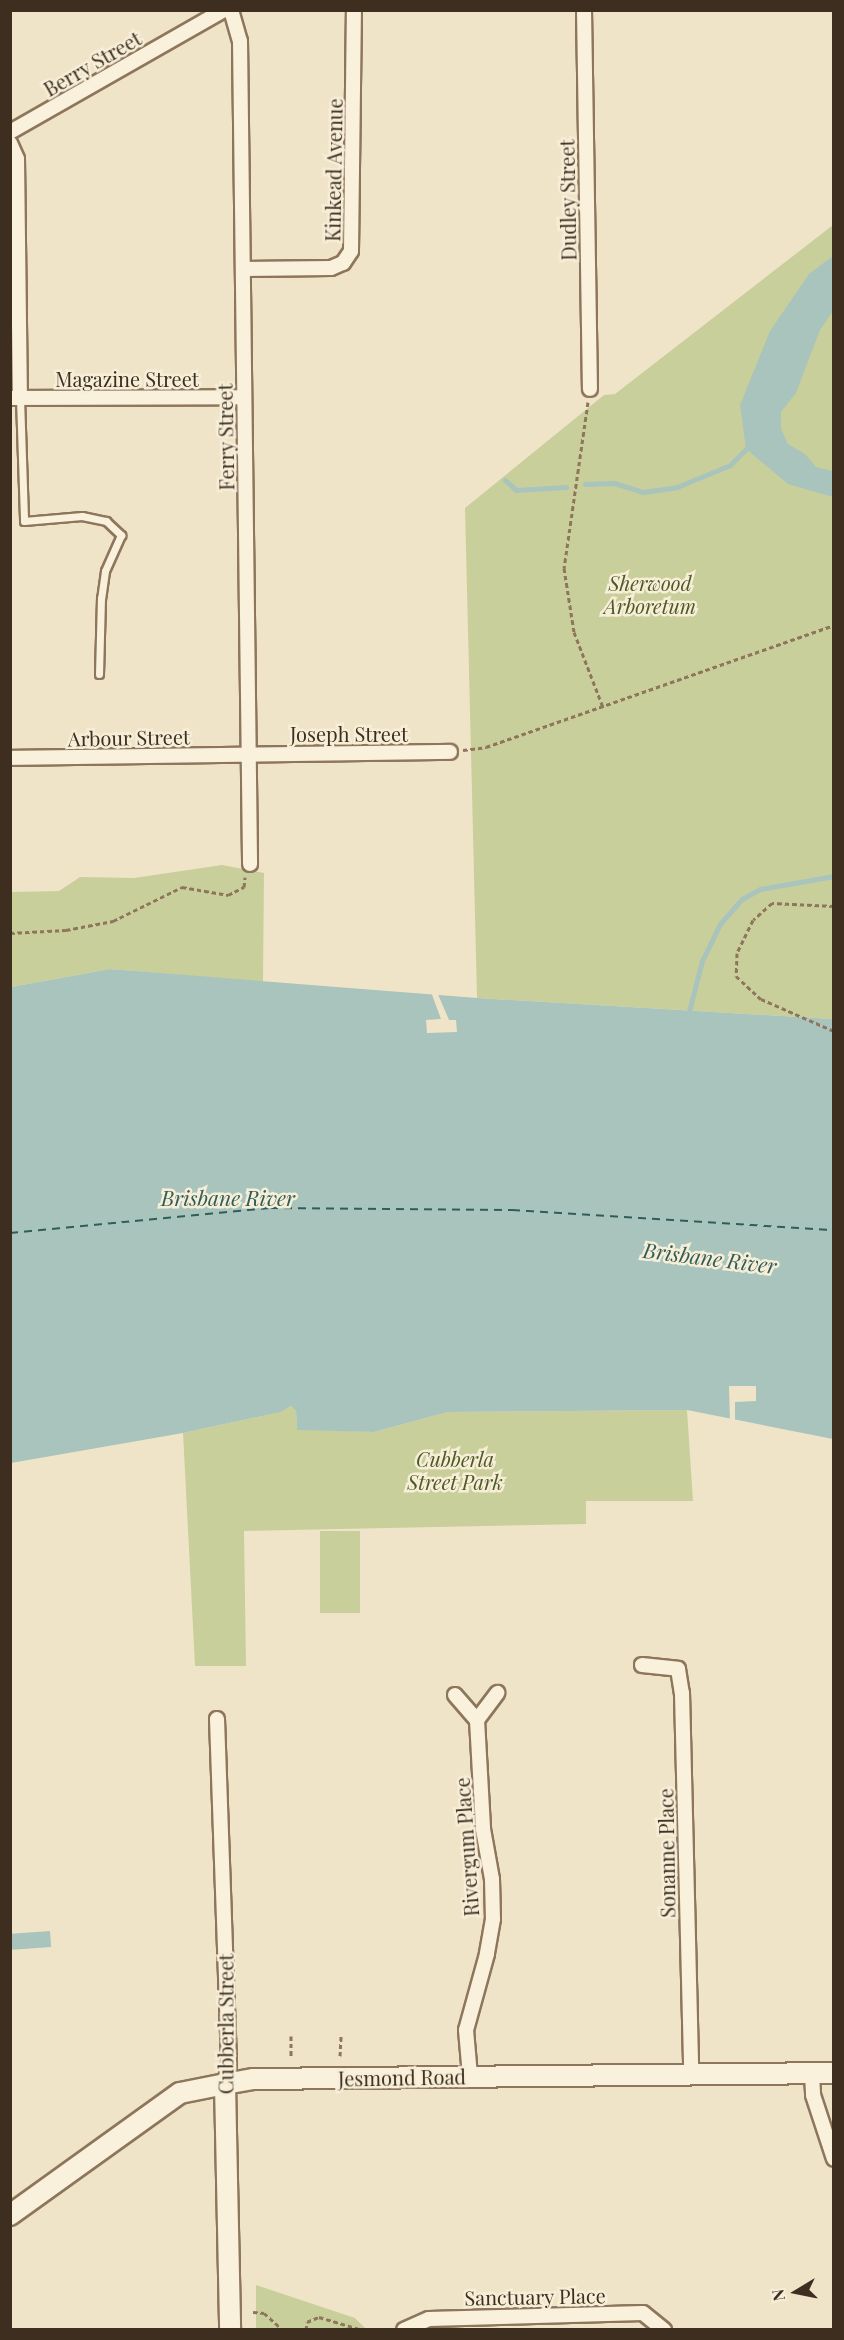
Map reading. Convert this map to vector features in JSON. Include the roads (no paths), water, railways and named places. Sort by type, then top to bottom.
[{"type":"street","name":"Berry Street","points":[[10,132],[224,10]]},
{"type":"street","name":"Ferry Street","points":[[231,10],[240,41],[249,864]]},
{"type":"street","name":"Kinkead Avenue","points":[[243,269],[331,268],[343,262],[351,251],[354,10]]},
{"type":"street","name":"Dudley Street","points":[[584,10],[590,389]]},
{"type":"street","points":[[10,143],[17,159],[15,398]]},
{"type":"street","name":"Magazine Street","points":[[15,398],[244,397]]},
{"type":"street","name":"Joseph Street","points":[[249,754],[450,752]]},
{"type":"street","name":"Arbour Street","points":[[10,758],[249,754]]},
{"type":"street","name":"Sonanne Place","points":[[642,1665],[678,1669],[682,1694],[691,2074]]},
{"type":"street","points":[[455,1695],[477,1720],[498,1693]]},
{"type":"street","name":"Cubberla Street","points":[[217,1719],[229,2066],[225,2084],[230,2330]]},
{"type":"street","name":"Rivergum Place","points":[[470,2076],[466,2030],[493,1919],[492,1879],[483,1829],[477,1720]]},
{"type":"street","name":"Jesmond Road","points":[[10,2215],[180,2093],[254,2079],[834,2073]]},
{"type":"street","points":[[812,2074],[813,2095],[834,2159]]},
{"type":"street","name":"Sanctuary Place","points":[[404,2330],[429,2319],[643,2313],[664,2330]]},
{"type":"lane","points":[[15,398],[24,521],[82,516],[106,521],[121,535],[105,571],[102,589],[99,675]]},
{"type":"water","points":[[833,256],[833,311],[820,330],[796,393],[781,412],[781,429],[788,444],[805,454],[816,467],[833,471],[833,497],[788,484],[746,449],[740,405],[770,331],[809,274]]},
{"type":"water","name":"Brisbane River","points":[[110,969],[477,998],[833,1019],[833,1439],[687,1410],[448,1412],[374,1432],[297,1430],[296,1411],[291,1406],[281,1412],[183,1433],[11,1463],[11,987]]},
{"type":"water","points":[[50,1931],[51,1947],[12,1950],[11,1934]]},
{"type":"waterway","points":[[585,484],[614,483],[643,492],[677,487],[730,465],[746,449]]},
{"type":"waterway","points":[[505,480],[516,490],[566,487]]},
{"type":"waterway","points":[[687,1019],[702,961],[720,924],[742,899],[760,889],[834,876]]},
{"type":"park label","name":"Sherwood Arboretum","points":[[650,594]]},
{"type":"park label","name":"Cubberla Street Park","points":[[455,1470]]}]
